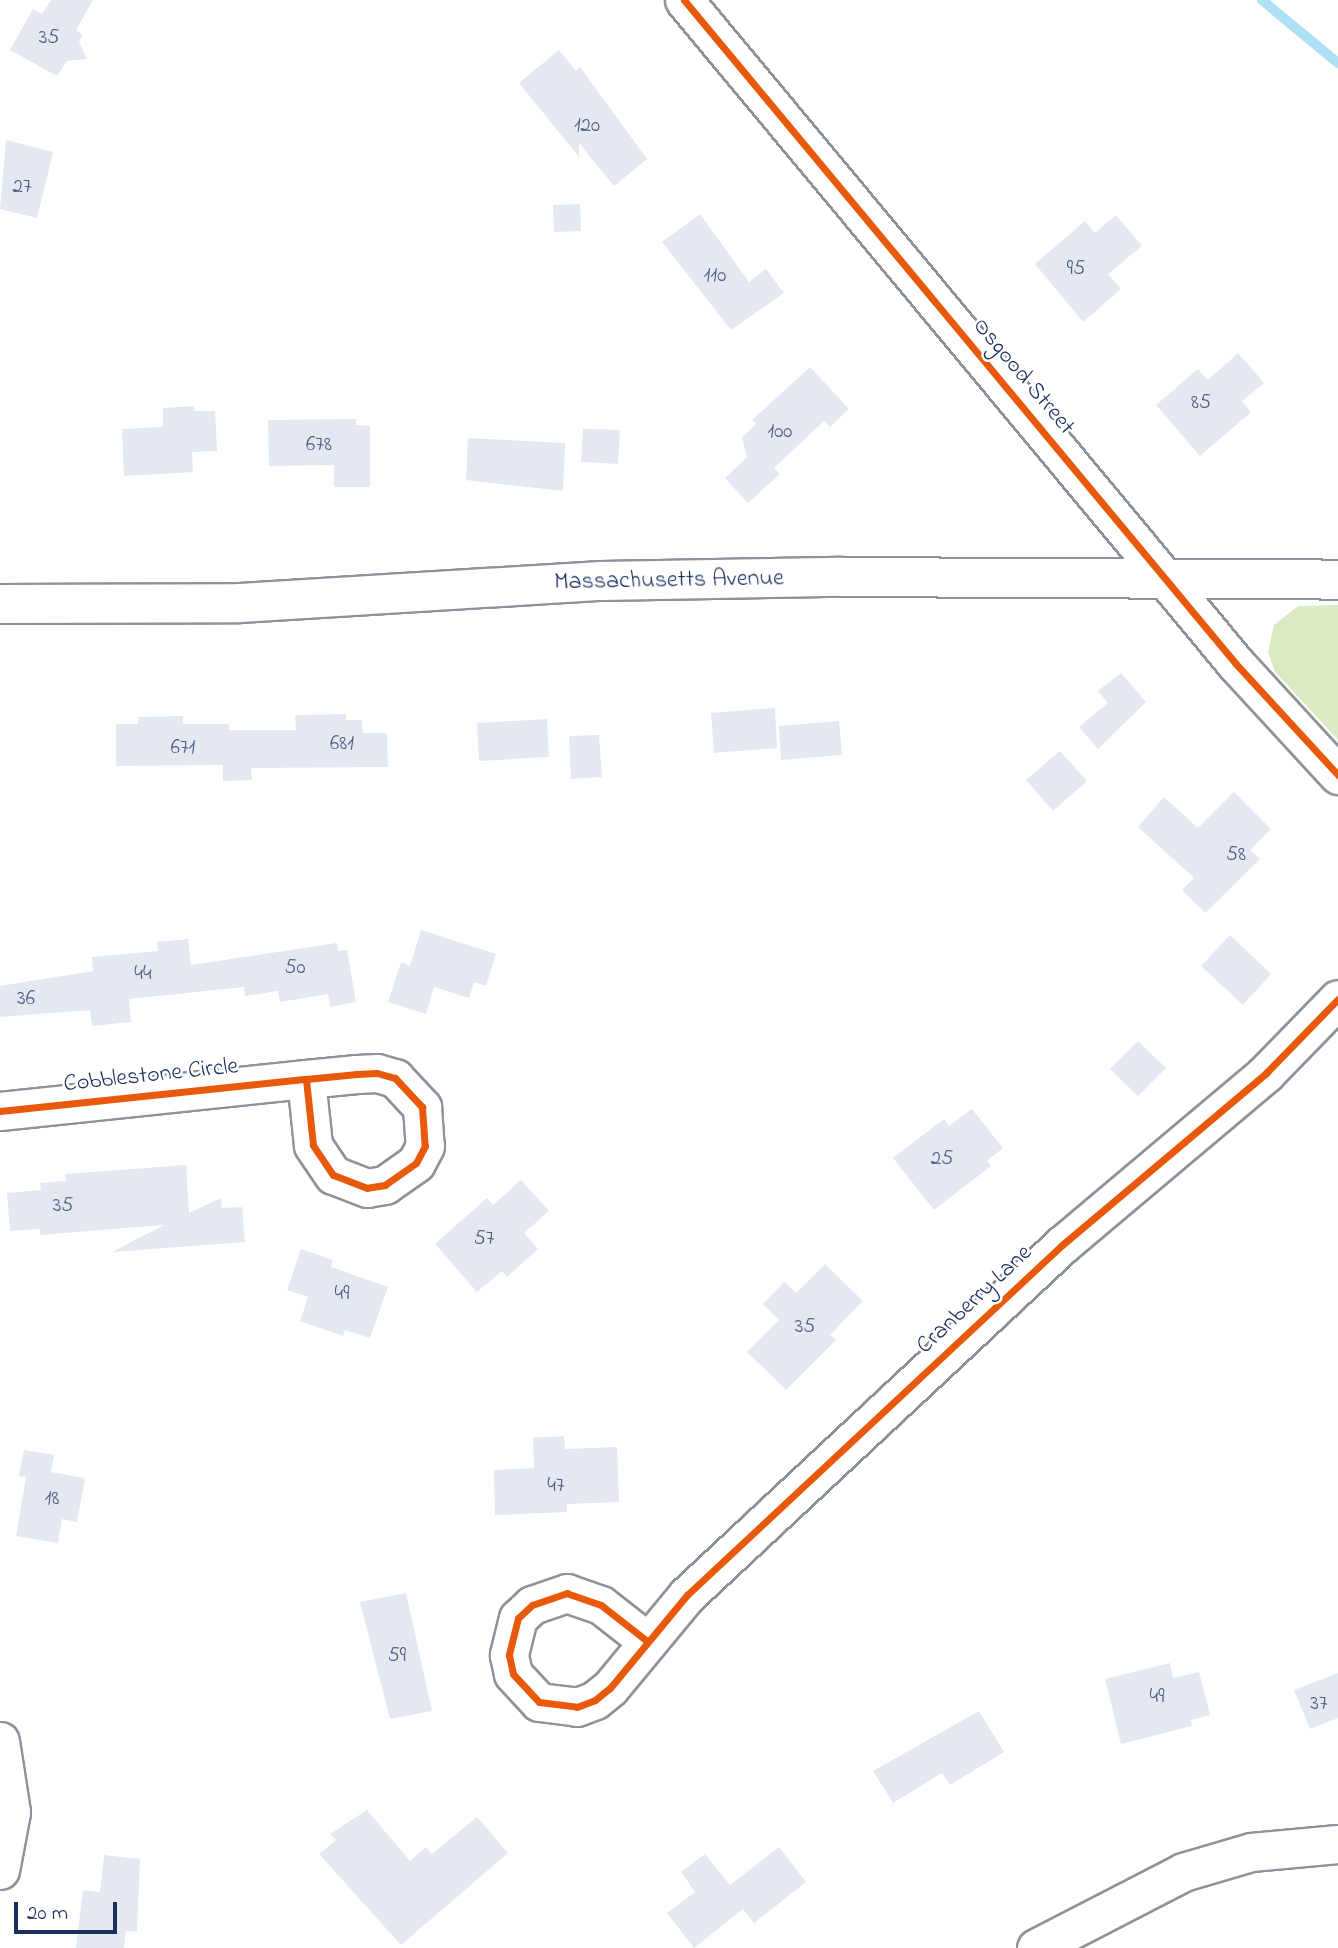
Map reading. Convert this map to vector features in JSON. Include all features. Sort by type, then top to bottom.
[{"type":"main road","name":"Massachusetts Avenue","points":[[0,604],[240,603],[601,581],[841,577],[1168,582],[1338,580]]},
{"type":"street","name":"Osgood Street","points":[[684,0],[1168,582],[1338,775]]},
{"type":"street","name":"Cranberry Lane","points":[[647,1641],[687,1595],[1062,1245],[1266,1073],[1338,999]]},
{"type":"street","name":"Cobblestone Circle","points":[[0,1111],[306,1079]]},
{"type":"street","points":[[0,1741],[11,1812],[0,1870]]},
{"type":"street","points":[[1036,1948],[1183,1872],[1251,1852],[1338,1844]]},
{"type":"green space","points":[[1338,605],[1338,740],[1275,672],[1268,652],[1274,625],[1298,606]]},
{"type":"building","points":[[51,0],[93,0],[76,30],[83,35],[79,42],[87,59],[67,61],[57,76],[10,50],[33,9],[42,14]]},
{"type":"building","points":[[559,50],[576,71],[580,67],[647,159],[614,186],[579,143],[579,157],[519,83]]},
{"type":"building","points":[[6,140],[53,152],[37,218],[0,209]]},
{"type":"building","points":[[580,204],[581,231],[554,232],[553,205]]},
{"type":"building","points":[[700,214],[749,282],[766,269],[784,293],[731,330],[662,242]]},
{"type":"building","points":[[1116,215],[1142,246],[1108,274],[1121,289],[1083,322],[1035,264],[1085,221],[1095,233]]},
{"type":"building","points":[[1238,353],[1264,383],[1242,401],[1251,412],[1200,456],[1156,405],[1198,369],[1208,380]]},
{"type":"building","points":[[810,367],[849,409],[830,427],[824,421],[774,468],[780,474],[748,503],[725,478],[747,457],[742,437],[756,424],[752,420]]},
{"type":"building","points":[[194,406],[194,411],[215,411],[217,451],[192,452],[193,472],[124,476],[122,429],[163,427],[163,408]]},
{"type":"building","points":[[356,419],[356,425],[370,426],[370,487],[334,487],[334,465],[269,466],[268,420]]},
{"type":"building","points":[[583,429],[620,430],[618,464],[581,462]]},
{"type":"building","points":[[468,438],[565,443],[563,491],[466,480]]},
{"type":"building","points":[[1121,673],[1146,702],[1098,749],[1079,727],[1108,703],[1098,691]]},
{"type":"building","points":[[775,708],[777,748],[714,753],[711,713]]},
{"type":"building","points":[[346,714],[346,720],[362,720],[363,733],[387,733],[388,767],[251,768],[252,780],[223,781],[223,765],[116,766],[116,724],[138,724],[138,717],[183,716],[183,724],[229,724],[229,730],[296,730],[295,715]]},
{"type":"building","points":[[547,719],[549,757],[479,761],[477,723]]},
{"type":"building","points":[[839,721],[842,755],[781,760],[779,726]]},
{"type":"building","points":[[599,735],[602,777],[571,779],[569,736]]},
{"type":"building","points":[[1060,751],[1087,781],[1053,811],[1026,780]]},
{"type":"building","points":[[1234,792],[1271,829],[1250,850],[1260,859],[1205,913],[1182,890],[1194,878],[1138,827],[1164,797],[1198,828]]},
{"type":"building","points":[[421,930],[496,954],[486,986],[474,982],[469,998],[434,987],[426,1014],[388,1002],[401,962],[410,966]]},
{"type":"building","points":[[1230,935],[1271,974],[1243,1005],[1201,966]]},
{"type":"building","points":[[188,939],[191,965],[337,943],[338,951],[347,950],[356,1002],[330,1007],[328,994],[280,1002],[278,991],[245,996],[244,987],[129,999],[131,1022],[92,1026],[90,1010],[0,1017],[0,986],[93,971],[92,957],[158,951],[157,942]]},
{"type":"building","points":[[1138,1041],[1166,1068],[1138,1096],[1110,1069]]},
{"type":"building","points":[[972,1109],[1003,1148],[987,1161],[991,1166],[934,1210],[893,1158],[944,1119],[949,1126]]},
{"type":"building","points":[[186,1165],[189,1213],[221,1198],[222,1208],[242,1207],[245,1242],[112,1252],[164,1225],[40,1235],[40,1229],[10,1231],[7,1193],[41,1190],[40,1183],[66,1181],[65,1174]]},
{"type":"building","points":[[521,1180],[549,1211],[524,1233],[538,1249],[507,1277],[502,1271],[477,1292],[435,1244],[487,1198],[493,1205]]},
{"type":"building","points":[[301,1249],[333,1260],[331,1267],[388,1287],[370,1338],[345,1330],[343,1336],[300,1321],[308,1297],[287,1290]]},
{"type":"building","points":[[825,1264],[863,1301],[830,1335],[836,1340],[786,1390],[747,1352],[779,1320],[763,1304],[784,1282],[796,1293]]},
{"type":"building","points":[[564,1436],[565,1449],[617,1447],[619,1502],[567,1504],[567,1512],[495,1515],[494,1470],[534,1468],[533,1438]]},
{"type":"building","points":[[24,1450],[54,1455],[51,1472],[85,1478],[77,1522],[62,1519],[58,1543],[16,1536],[26,1477],[19,1476]]},
{"type":"building","points":[[406,1593],[432,1711],[390,1719],[360,1602]]},
{"type":"building","points":[[1170,1663],[1173,1678],[1199,1672],[1210,1715],[1191,1720],[1192,1726],[1121,1744],[1105,1679]]},
{"type":"building","points":[[1338,1673],[1338,1718],[1310,1729],[1294,1690]]},
{"type":"building","points":[[979,1711],[1004,1752],[950,1785],[942,1773],[893,1803],[873,1771]]},
{"type":"building","points":[[367,1810],[410,1861],[426,1847],[432,1854],[477,1817],[508,1853],[401,1945],[319,1854],[336,1840],[330,1834]]},
{"type":"building","points":[[779,1847],[806,1882],[754,1923],[743,1909],[694,1948],[667,1913],[695,1892],[681,1872],[705,1854],[730,1885]]},
{"type":"building","points":[[104,1855],[140,1859],[137,1932],[126,1931],[124,1948],[76,1948],[83,1890],[100,1892]]},
{"type":"waterway","points":[[1262,0],[1338,63]]},
{"type":"cycle path","points":[[684,0],[1236,664],[1338,775]]},
{"type":"cycle path","points":[[647,1641],[601,1605],[567,1593],[532,1605],[518,1618],[509,1655],[513,1674],[539,1702],[577,1707],[595,1700],[610,1688],[687,1595],[1062,1245],[1266,1073],[1338,999]]},
{"type":"cycle path","points":[[0,1111],[306,1079],[377,1073],[395,1078],[422,1107],[425,1146],[416,1163],[385,1185],[367,1188],[333,1175],[313,1145],[306,1079]]}]
